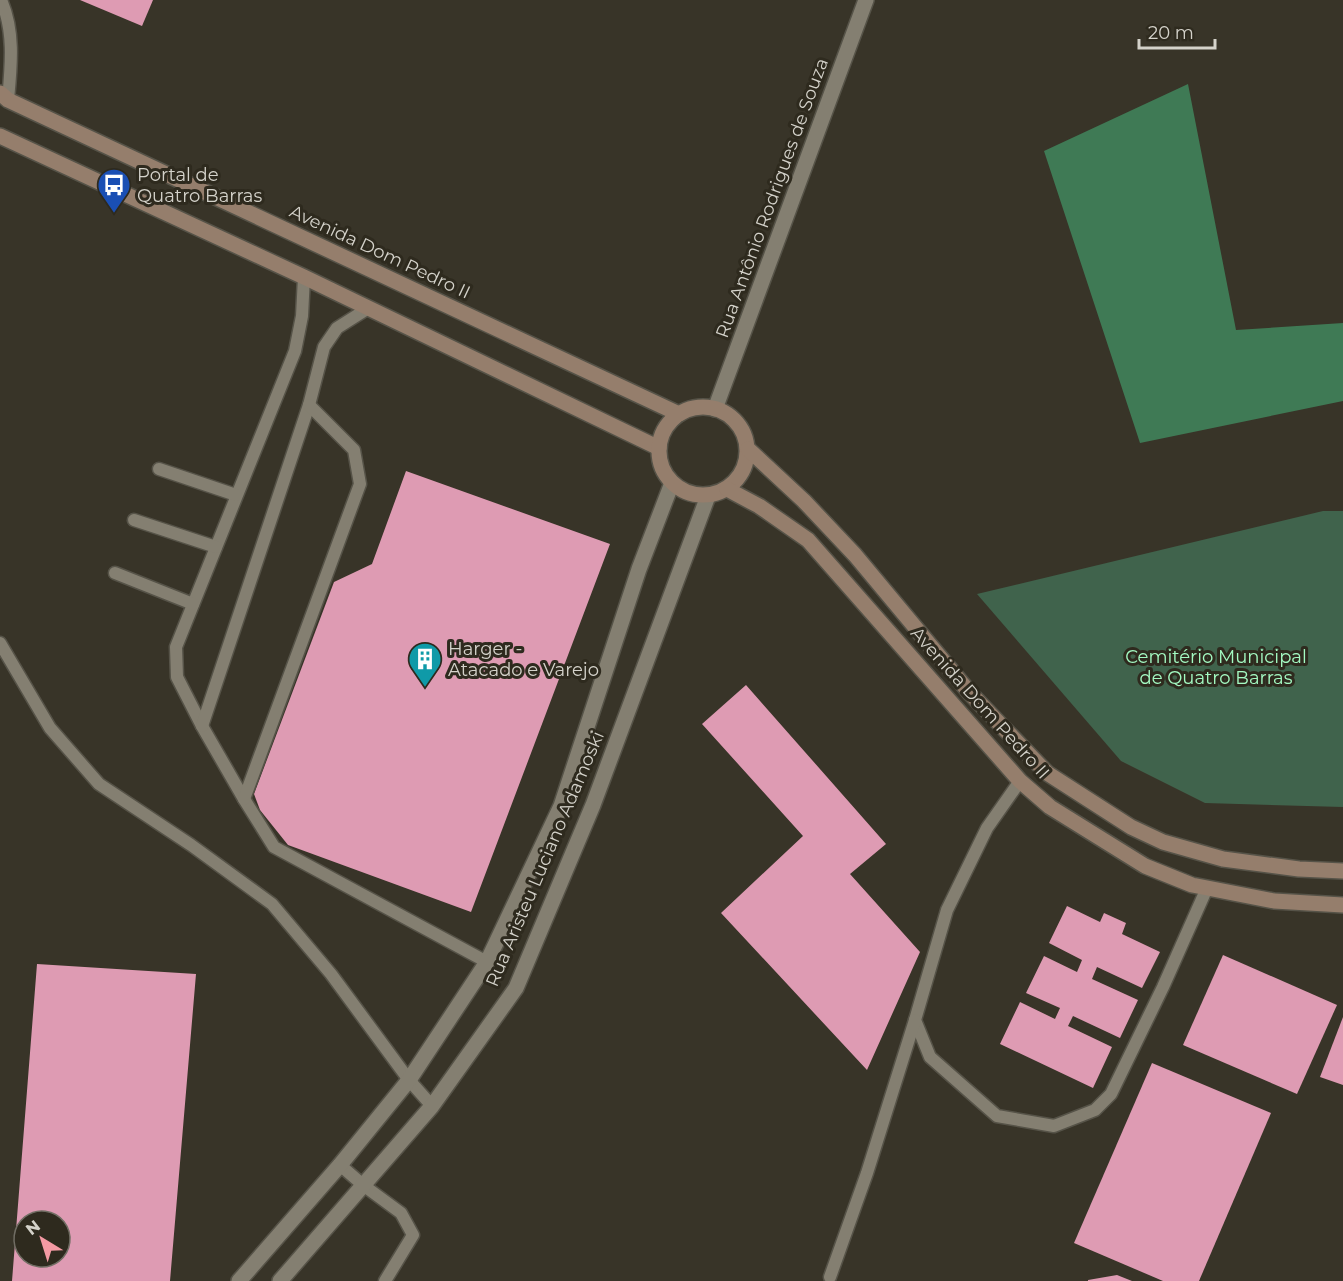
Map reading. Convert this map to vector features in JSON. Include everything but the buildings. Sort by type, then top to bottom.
[{"type":"main road","name":"Avenida Dom Pedro II","points":[[4,96],[679,414]]},
{"type":"main road","points":[[0,136],[304,277],[659,448]]},
{"type":"main road","points":[[715,409],[696,408],[679,414],[665,429],[659,448],[662,467],[672,483],[689,494],[708,496],[727,489],[743,472],[748,449]]},
{"type":"main road","name":"Avenida Dom Pedro II","points":[[715,409],[732,417],[743,431],[748,449],[804,501],[855,555],[970,693],[1047,773],[1131,827],[1163,842],[1223,859],[1299,869],[1343,871]]},
{"type":"main road","name":"Avenida Dom Pedro II","points":[[727,489],[759,506],[808,540],[1020,781],[1050,807],[1144,866],[1191,885],[1274,902],[1343,905]]},
{"type":"street","name":"Rua Antônio Rodrigues de Souza","points":[[715,409],[866,0]]},
{"type":"street","name":"Rua Aristeu Luciano Adamoski","points":[[239,1281],[340,1165],[409,1080],[487,962],[561,806],[639,569],[672,483]]},
{"type":"street","name":"Rua Aristeu Luciano Adamoski","points":[[280,1281],[432,1106],[516,988],[593,805],[708,496]]},
{"type":"lane","points":[[1,0],[6,11],[12,53],[4,96]]},
{"type":"lane","points":[[304,277],[302,316],[295,351],[176,647],[177,677],[202,726],[274,848],[487,962]]},
{"type":"lane","points":[[202,726],[309,405],[324,348],[337,328],[367,309]]},
{"type":"lane","points":[[244,799],[360,484],[354,450],[309,405]]},
{"type":"lane","points":[[159,469],[236,495]]},
{"type":"lane","points":[[134,520],[216,547]]},
{"type":"lane","points":[[115,573],[193,604]]},
{"type":"lane","points":[[0,644],[50,728],[99,784],[191,845],[272,904],[331,974],[409,1080],[432,1106]]},
{"type":"lane","points":[[830,1277],[867,1173],[947,910],[987,828],[1020,781]]},
{"type":"lane","points":[[915,1020],[930,1057],[997,1116],[1054,1126],[1095,1110],[1111,1094],[1163,987],[1207,888]]},
{"type":"lane","points":[[340,1165],[402,1213],[413,1235],[385,1281]]},
{"type":"green space","points":[[1188,84],[1236,330],[1343,323],[1343,401],[1140,443],[1044,151]]},
{"type":"green space","name":"Cemitério Municipal de Quatro Barras","points":[[1323,511],[1343,511],[1343,807],[1205,803],[1121,761],[977,594]]},
{"type":"place","name":"Portal de Quatro Barras","points":[[114,214]]},
{"type":"place","name":"Harger - Atacado e Varejo","points":[[425,688]]}]
